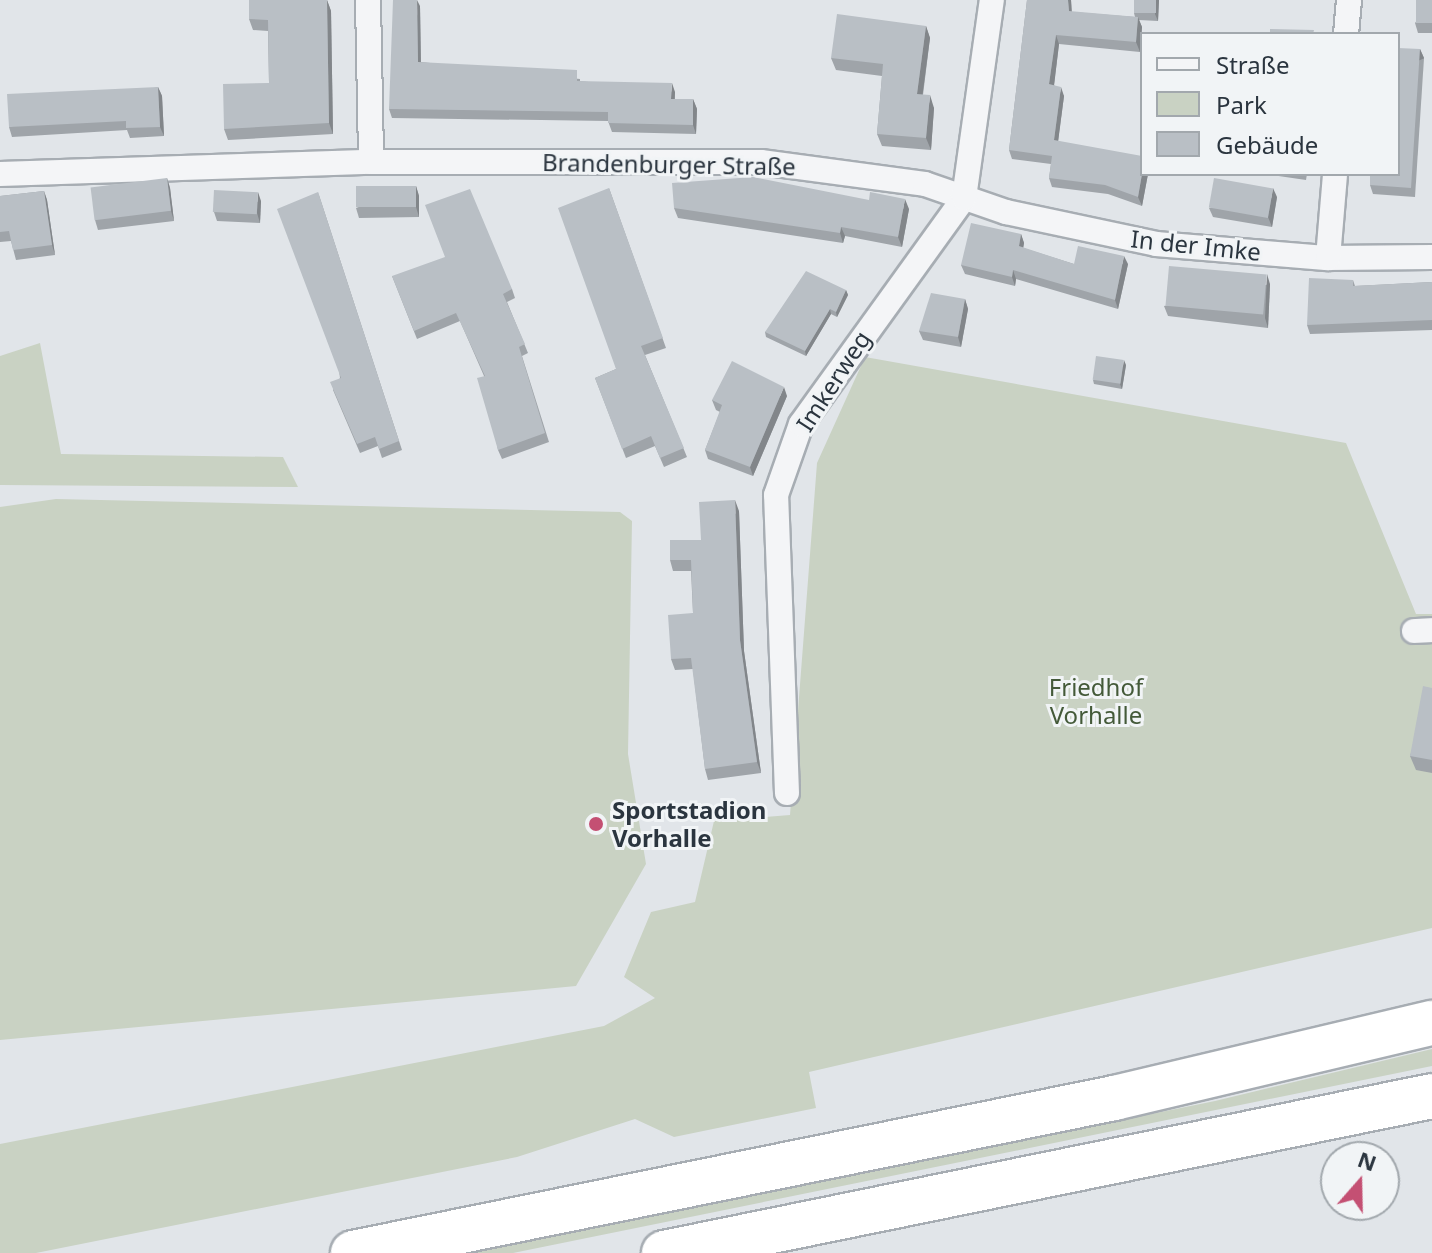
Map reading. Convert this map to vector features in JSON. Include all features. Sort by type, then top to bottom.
[{"type":"highway","points":[[353,1253],[1114,1098],[1432,1023]]},
{"type":"highway","points":[[664,1253],[1432,1096]]},
{"type":"street","points":[[368,0],[371,162]]},
{"type":"street","name":"Imkerweg","points":[[787,793],[776,495],[801,424],[964,198],[992,0]]},
{"type":"street","points":[[1346,32],[1349,0]]},
{"type":"street","name":"Brandenburger Straße","points":[[0,174],[371,162],[761,162],[925,184],[964,198]]},
{"type":"street","points":[[1328,258],[1335,176]]},
{"type":"street","name":"In der Imke","points":[[964,198],[1156,244],[1328,258],[1432,257]]},
{"type":"green space","points":[[40,343],[61,454],[283,457],[298,487],[0,485],[0,356]]},
{"type":"green space","name":"Friedhof Vorhalle","points":[[865,357],[1346,443],[1416,614],[1432,614],[1432,928],[809,1072],[816,1108],[674,1137],[635,1119],[517,1157],[36,1253],[0,1253],[0,1144],[604,1026],[655,998],[624,977],[651,912],[695,902],[714,821],[790,815],[817,463]]},
{"type":"green space","points":[[56,499],[620,512],[632,521],[628,754],[646,864],[576,986],[0,1040],[0,507]]},
{"type":"green space","points":[[1432,1049],[1432,1066],[513,1253],[466,1253],[1215,1101]]},
{"type":"building","points":[[249,0],[327,0],[329,123],[224,129],[223,84],[269,83],[268,20],[249,19]]},
{"type":"building","points":[[393,0],[417,0],[418,62],[577,70],[577,81],[672,83],[671,99],[693,99],[693,125],[608,123],[608,112],[389,109]]},
{"type":"building","points":[[1027,0],[1068,0],[1069,11],[1138,17],[1136,42],[1056,35],[1049,84],[1061,87],[1054,140],[1140,156],[1142,176],[1138,197],[1105,185],[1049,178],[1052,156],[1009,150]]},
{"type":"building","points":[[1134,0],[1156,0],[1156,13],[1134,13]]},
{"type":"building","points":[[1416,0],[1432,0],[1432,23],[1416,23]]},
{"type":"building","points":[[837,14],[926,26],[917,94],[930,95],[926,138],[877,134],[883,64],[831,58]]},
{"type":"building","points":[[1270,29],[1314,30],[1314,32],[1270,32]]},
{"type":"building","points":[[1400,48],[1420,49],[1411,188],[1370,185],[1370,176],[1400,176]]},
{"type":"building","points":[[158,87],[160,127],[126,128],[126,121],[9,127],[7,94]]},
{"type":"building","points":[[753,177],[869,200],[870,192],[905,199],[898,237],[841,227],[840,233],[674,208],[672,183]]},
{"type":"building","points":[[167,178],[171,211],[95,220],[91,187]]},
{"type":"building","points":[[1214,178],[1273,188],[1268,218],[1209,208]]},
{"type":"building","points":[[356,186],[416,186],[416,207],[356,207]]},
{"type":"building","points":[[609,188],[663,338],[641,346],[684,448],[660,458],[651,436],[622,449],[595,378],[616,369],[558,208]]},
{"type":"building","points":[[470,189],[512,289],[503,294],[525,344],[519,347],[545,433],[498,450],[477,378],[485,376],[456,313],[414,331],[392,276],[445,257],[425,205]]},
{"type":"building","points":[[214,190],[258,192],[257,214],[213,212]]},
{"type":"building","points":[[44,191],[52,245],[13,250],[9,231],[0,232],[0,196]]},
{"type":"building","points":[[318,192],[399,441],[379,449],[375,437],[357,444],[330,382],[341,378],[277,209]]},
{"type":"building","points":[[971,223],[1021,234],[1019,246],[1074,264],[1078,246],[1124,256],[1115,300],[1013,270],[1012,277],[961,265]]},
{"type":"building","points":[[1169,266],[1267,275],[1263,314],[1166,306]]},
{"type":"building","points":[[806,271],[846,290],[836,312],[830,309],[805,351],[765,332]]},
{"type":"building","points":[[1309,278],[1353,280],[1353,286],[1432,282],[1432,320],[1307,325]]},
{"type":"building","points":[[931,293],[965,299],[958,337],[919,331]]},
{"type":"building","points":[[1096,356],[1124,360],[1120,384],[1093,380]]},
{"type":"building","points":[[732,361],[784,387],[750,467],[705,450],[722,405],[712,400]]},
{"type":"building","points":[[735,500],[740,640],[757,762],[705,769],[691,658],[671,659],[668,615],[693,613],[691,560],[670,560],[670,540],[701,540],[699,502]]},
{"type":"building","points":[[1423,686],[1432,688],[1432,760],[1410,756]]},
{"type":"place","name":"Sportstadion Vorhalle","points":[[596,824]]}]
